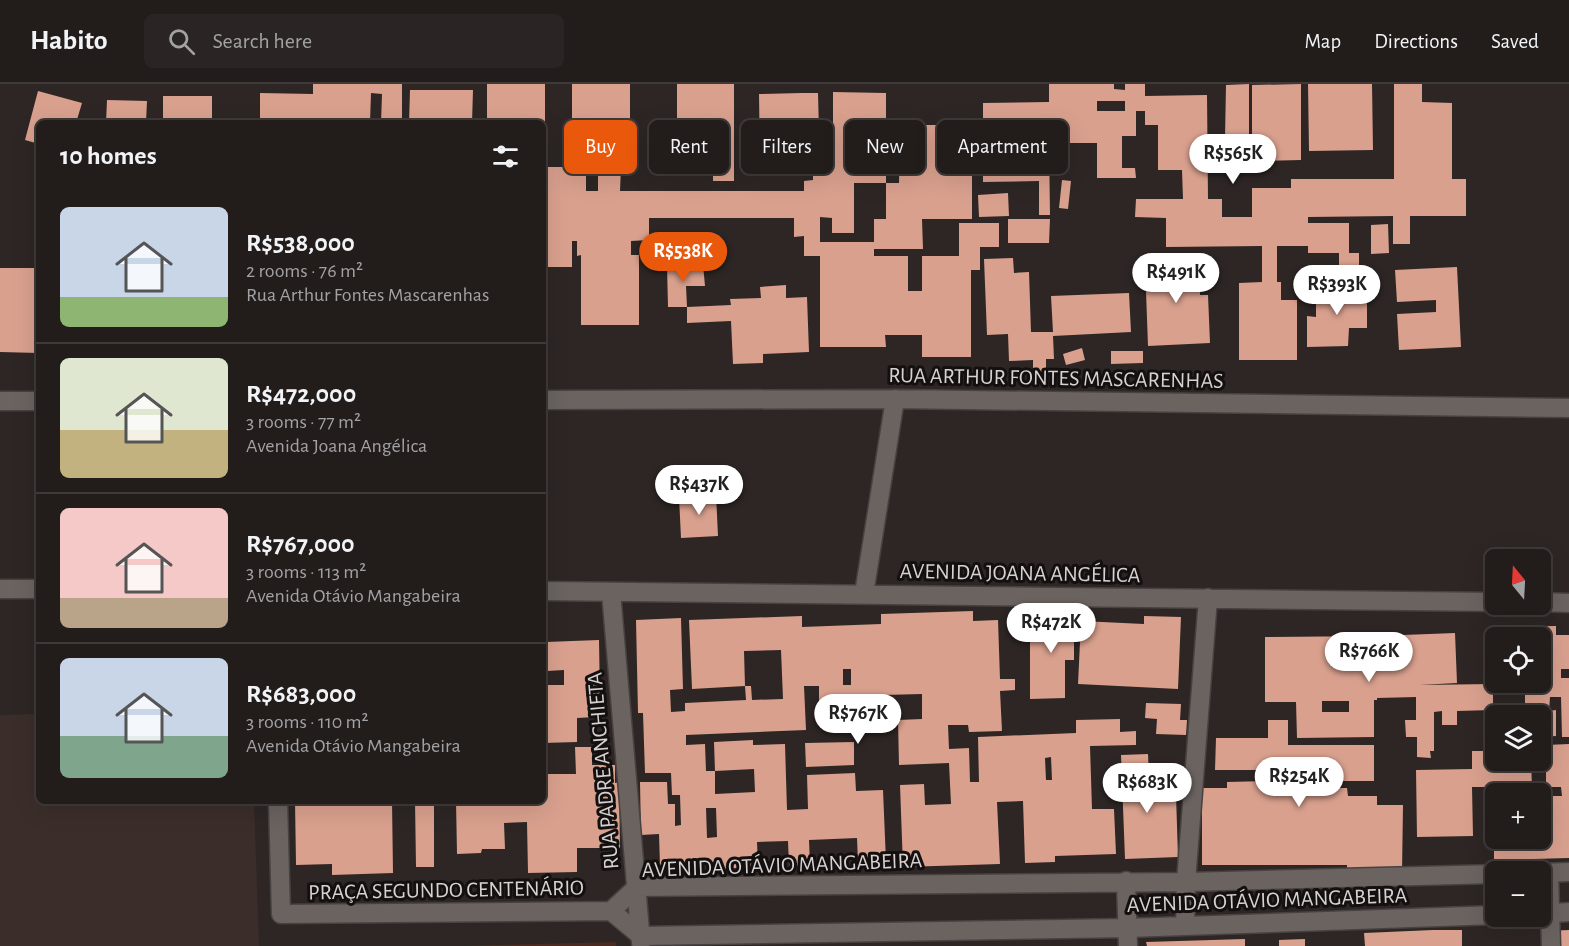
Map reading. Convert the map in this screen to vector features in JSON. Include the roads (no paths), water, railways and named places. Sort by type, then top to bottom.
[{"type":"street","name":"RUA ARTHUR FONTES MASCARENHAS","points":[[546,400],[895,399],[1569,408]]},
{"type":"street","points":[[864,594],[895,399]]},
{"type":"street","points":[[0,401],[36,401]]},
{"type":"street","points":[[0,589],[36,589]]},
{"type":"street","name":"AVENIDA JOANA ANGÉLICA","points":[[546,591],[1485,602]]},
{"type":"street","name":"RUA PADRE ANCHIETA","points":[[611,592],[641,941]]},
{"type":"street","points":[[1185,926],[1186,882],[1208,598]]},
{"type":"street","points":[[1551,602],[1569,603]]},
{"type":"street","name":"PRAÇA SEGUNDO CENTENÁRIO","points":[[278,804],[281,914],[610,911]]},
{"type":"street","points":[[1551,873],[1569,872]]},
{"type":"street","name":"AVENIDA OTÁVIO MANGABEIRA","points":[[610,911],[637,887],[1186,882],[1485,874]]},
{"type":"street","points":[[1126,881],[1128,946]]},
{"type":"street","points":[[610,911],[641,941]]},
{"type":"street","points":[[1551,913],[1569,912]]},
{"type":"street","name":"AVENIDA OTÁVIO MANGABEIRA","points":[[641,941],[1485,915]]},
{"type":"street","points":[[1548,927],[1551,946]]}]
